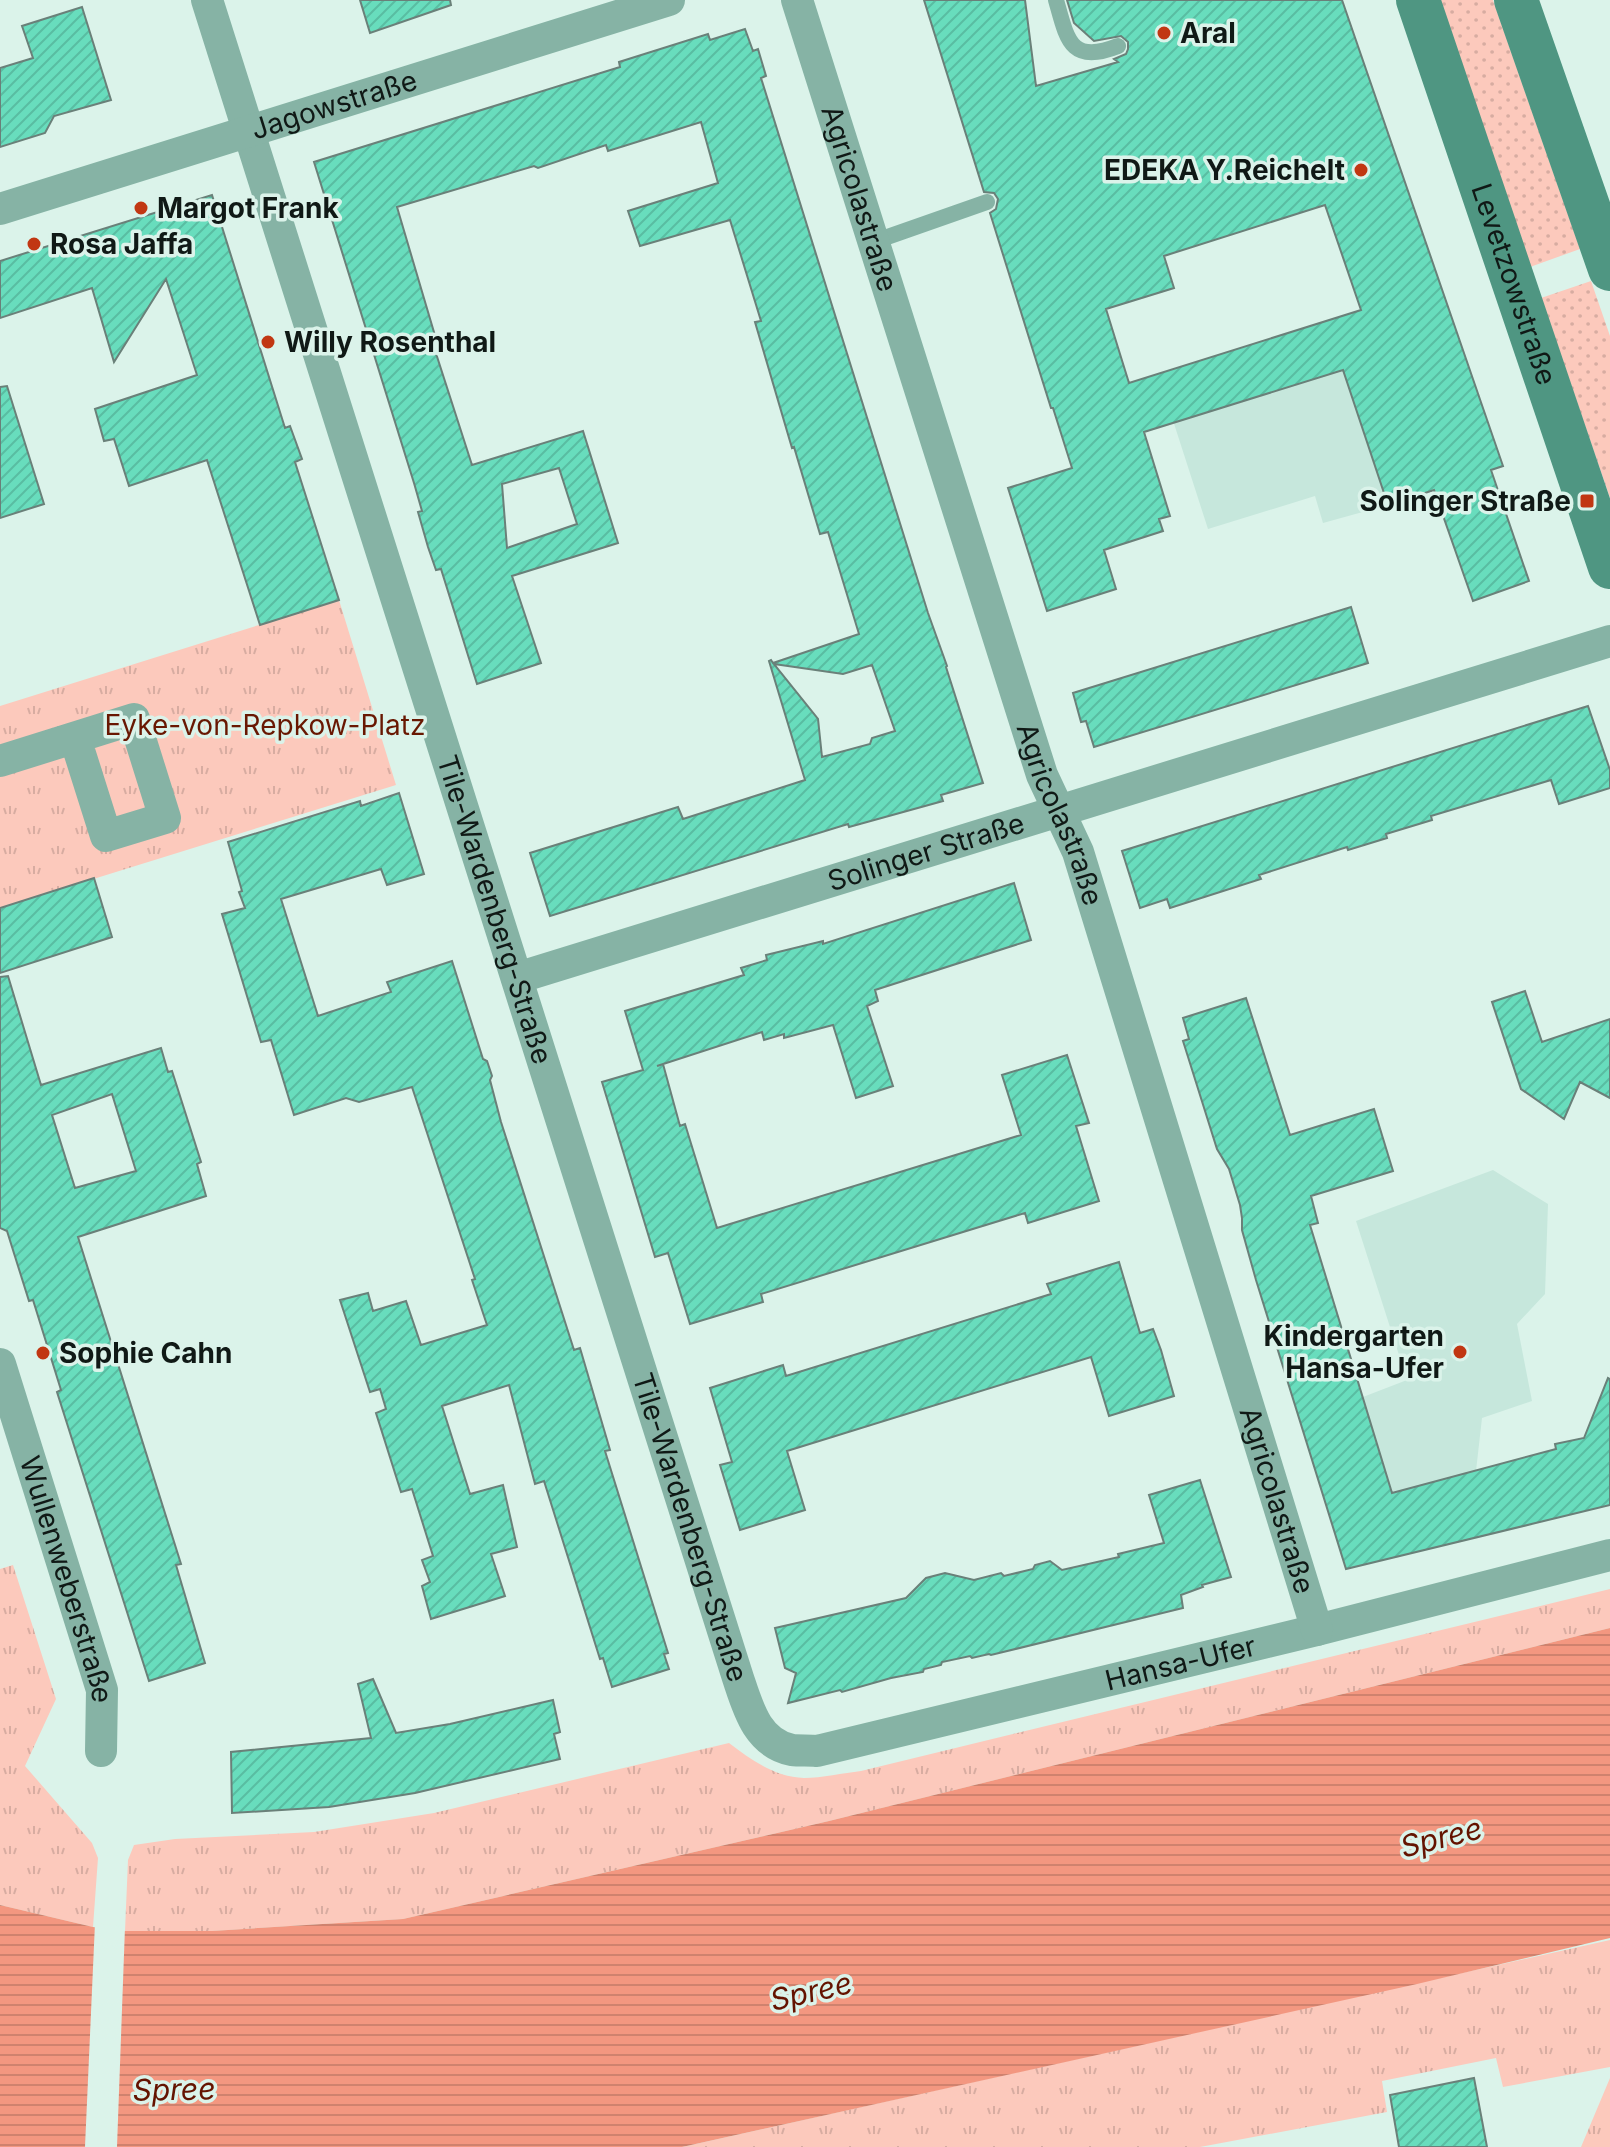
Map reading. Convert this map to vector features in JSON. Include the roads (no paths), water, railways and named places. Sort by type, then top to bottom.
[{"type":"main road","name":"Levetzowstraße","points":[[1418,0],[1610,567]]},
{"type":"main road","points":[[1516,0],[1610,269]]},
{"type":"street","name":"Tile-Wardenberg-Straße","points":[[207,0],[738,1678],[757,1727]]},
{"type":"street","name":"Jagowstraße","points":[[0,209],[669,0]]},
{"type":"street","name":"Agricolastraße","points":[[797,0],[1042,775],[1078,852],[1317,1630]]},
{"type":"street","name":"Solinger Straße","points":[[517,978],[1610,641]]},
{"type":"street","points":[[0,761],[75,738]]},
{"type":"street","name":"Wullenweberstraße","points":[[0,1364],[102,1690],[101,1751]]},
{"type":"street","name":"Hansa-Ufer","points":[[757,1727],[774,1742],[791,1750],[817,1751],[1317,1630],[1610,1555]]},
{"type":"lane","points":[[1056,0],[1066,37],[1081,51],[1101,53],[1118,46]]},
{"type":"lane","points":[[873,242],[987,202]]},
{"type":"water","name":"Spree","points":[[1610,1628],[1610,1938],[1417,1984],[682,2147],[0,2147],[0,1905],[93,1927],[125,1931],[212,1931],[403,1919],[829,1821]]},
{"type":"place","name":"Aral","points":[[1164,33]]},
{"type":"place","name":"EDEKA Y.Reichelt","points":[[1361,170]]},
{"type":"place","name":"Margot Frank","points":[[141,208]]},
{"type":"place","name":"Rosa Jaffa","points":[[34,244]]},
{"type":"place","name":"Willy Rosenthal","points":[[268,342]]},
{"type":"place","name":"Solinger Straße","points":[[1587,501]]},
{"type":"place","name":"Kindergarten Hansa-Ufer","points":[[1460,1352]]},
{"type":"place","name":"Sophie Cahn","points":[[43,1353]]},
{"type":"park label","name":"Eyke-von-Repkow-Platz","points":[[265,725]]}]
